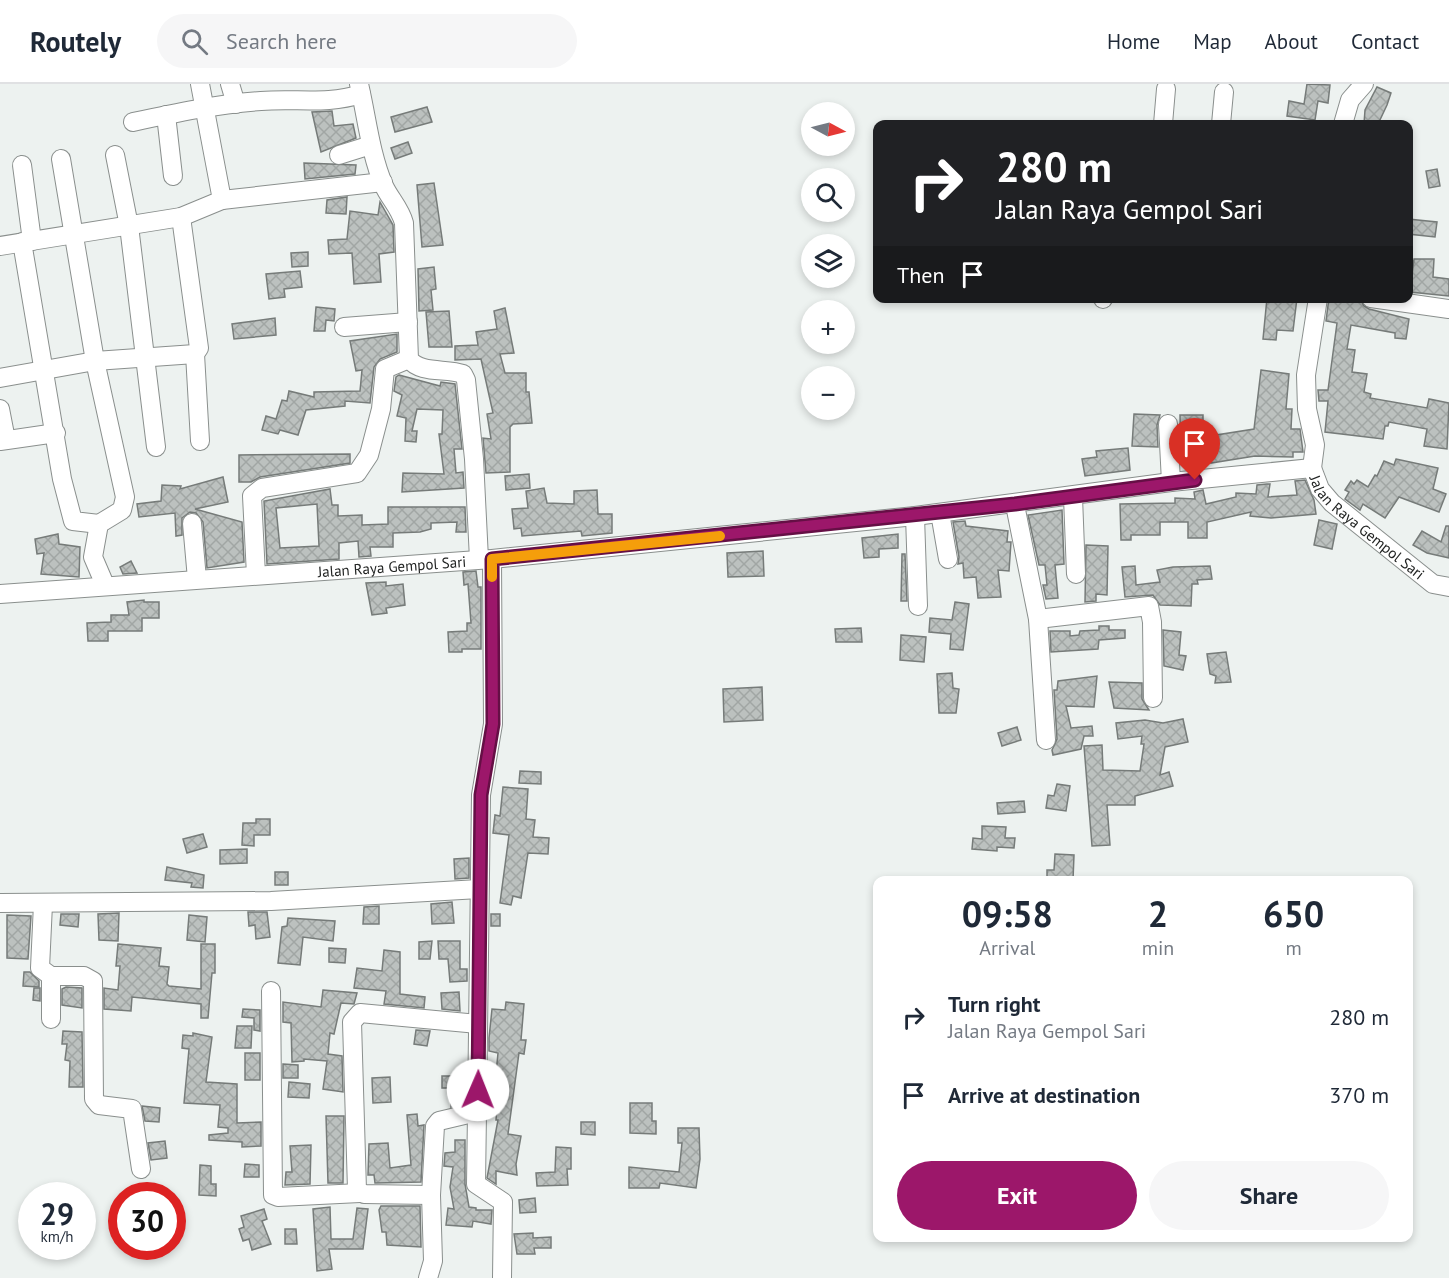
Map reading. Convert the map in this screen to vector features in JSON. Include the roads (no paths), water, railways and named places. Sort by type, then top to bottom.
[{"type":"street","points":[[200,84],[222,200]]},
{"type":"street","points":[[230,84],[236,104]]},
{"type":"street","points":[[1344,120],[1350,100],[1364,84]]},
{"type":"street","points":[[133,122],[205,108],[271,100],[328,102],[360,89],[371,145],[383,182],[400,210],[404,223],[409,359],[418,367],[463,374],[466,380],[486,559],[493,724],[481,795],[476,1184],[503,1202],[502,1278]]},
{"type":"street","points":[[1163,120],[1166,89]]},
{"type":"street","points":[[1221,120],[1224,92]]},
{"type":"street","points":[[166,115],[173,176]]},
{"type":"street","points":[[339,155],[371,145]]},
{"type":"street","points":[[115,155],[129,225],[156,447]]},
{"type":"street","points":[[22,165],[27,242],[62,479],[73,521],[99,524],[122,510],[124,497],[95,362],[61,159]]},
{"type":"street","points":[[0,246],[181,217],[222,200],[383,182]]},
{"type":"street","points":[[181,217],[198,348],[195,354],[200,441]]},
{"type":"street","points":[[1312,468],[1315,446],[1307,410],[1306,375],[1317,303]]},
{"type":"street","points":[[1406,303],[1449,309]]},
{"type":"street","points":[[344,327],[408,322]]},
{"type":"street","points":[[0,378],[95,362],[144,356],[195,354]]},
{"type":"street","points":[[256,575],[252,496],[262,488],[357,473],[369,455],[381,409],[385,369],[409,359]]},
{"type":"street","points":[[0,409],[3,441],[56,433]]},
{"type":"street","points":[[1168,424],[1171,482]]},
{"type":"street","name":"Jalan Raya Gempol Sari","points":[[0,594],[486,559],[915,516],[1073,497],[1171,482],[1312,468],[1320,489],[1332,503],[1433,584],[1449,586]]},
{"type":"street","points":[[1073,497],[1076,574]]},
{"type":"street","points":[[1015,504],[1038,619],[1046,740]]},
{"type":"street","points":[[939,513],[948,559]]},
{"type":"street","points":[[915,516],[918,606]]},
{"type":"street","points":[[192,523],[197,579]]},
{"type":"street","points":[[99,524],[93,557],[105,585]]},
{"type":"street","points":[[1038,619],[1149,606],[1152,622],[1153,698]]},
{"type":"street","points":[[0,903],[271,901],[480,889]]},
{"type":"street","points":[[43,904],[40,968],[51,976],[84,976],[93,981],[94,1099],[99,1105],[132,1109],[141,1169]]},
{"type":"street","points":[[51,976],[51,1019]]},
{"type":"street","points":[[271,991],[273,1195],[278,1197],[360,1193],[431,1196]]},
{"type":"street","points":[[360,1193],[357,1186],[352,1022],[355,1016],[360,1013],[478,1024]]},
{"type":"street","points":[[428,1278],[433,1261],[431,1196],[435,1126],[439,1121],[477,1112]]}]
